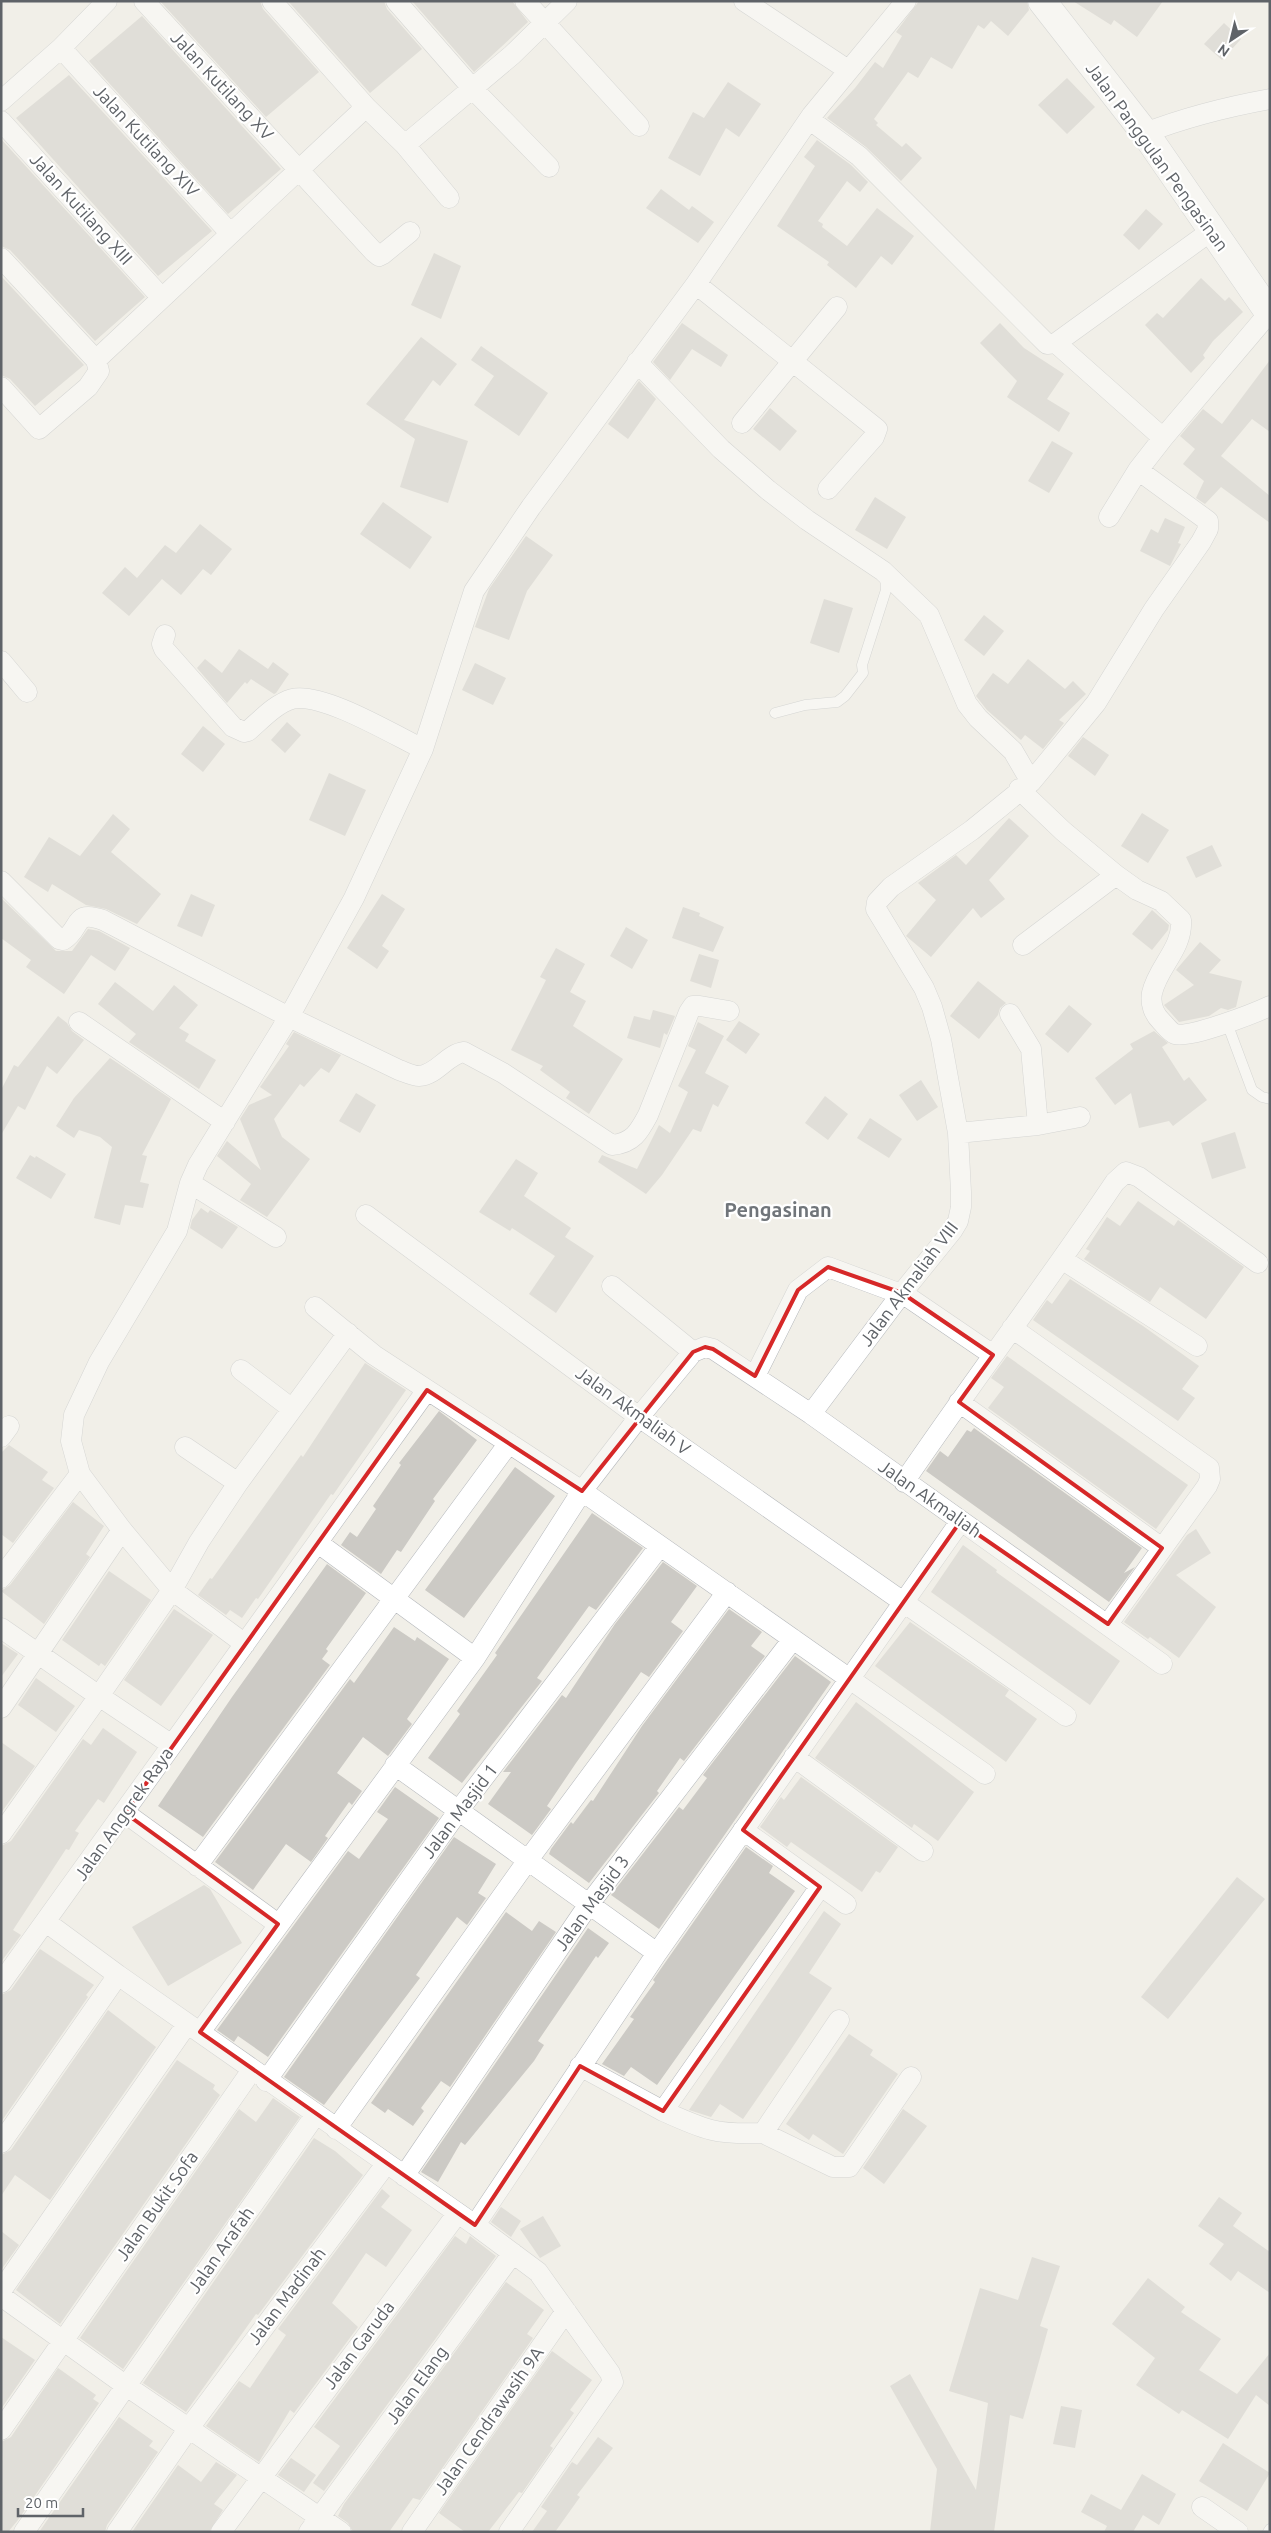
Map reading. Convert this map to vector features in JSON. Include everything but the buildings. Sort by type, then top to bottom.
[{"type":"street","points":[[1,101],[61,48],[107,1]]},
{"type":"street","name":"Jalan Kutilang XV","points":[[144,1],[376,254],[383,254],[410,232]]},
{"type":"street","points":[[272,1],[366,107],[405,145],[449,198]]},
{"type":"street","points":[[396,1],[472,88],[549,167]]},
{"type":"street","points":[[525,1],[639,126]]},
{"type":"street","points":[[405,145],[472,88],[567,1]]},
{"type":"street","points":[[744,1],[848,70]]},
{"type":"street","points":[[245,1644],[172,1590],[122,1530],[80,1474],[71,1441],[74,1416],[99,1362],[174,1238],[190,1183],[198,1165],[289,1017],[354,898],[423,749],[474,592],[536,500],[696,284],[812,115],[906,1]]},
{"type":"street","name":"Jalan Panggulan Pengasinan","points":[[1042,1],[1145,133],[1269,314]]},
{"type":"street","name":"Jalan Kutilang XIV","points":[[61,48],[230,233]]},
{"type":"street","points":[[1145,133],[1208,112],[1270,99]]},
{"type":"street","points":[[96,360],[161,297],[366,107]]},
{"type":"street","points":[[810,120],[859,156],[1047,344],[1056,343],[1212,231]]},
{"type":"street","name":"Jalan Kutilang XIII","points":[[1,121],[161,297]]},
{"type":"street","points":[[1,258],[96,360],[99,371],[95,380],[39,429],[1,386]]},
{"type":"street","points":[[696,284],[877,429],[874,437],[828,489]]},
{"type":"street","points":[[742,423],[837,307]]},
{"type":"street","points":[[1109,517],[1138,470],[1162,438],[1269,314]]},
{"type":"street","points":[[1056,343],[1162,438]]},
{"type":"street","points":[[637,362],[721,449],[768,490],[807,520],[883,571],[929,615],[967,704],[978,718],[1013,751],[1025,785],[1063,831],[1116,875],[1137,890],[1161,901],[1181,920],[1182,931],[1178,945],[1152,992],[1152,1004],[1156,1016],[1174,1034],[1182,1035],[1251,1016],[1270,1006]]},
{"type":"street","name":"Jalan Akmaliah VIII","points":[[811,1414],[958,1220],[961,1207],[958,1134],[941,1039],[932,1007],[924,988],[876,909],[877,902],[891,887],[972,830],[1025,785],[1096,703],[1154,609],[1201,542],[1208,528],[1208,521],[1138,470]]},
{"type":"street","points":[[165,635],[162,644],[164,649],[233,727],[239,730],[248,731],[274,709],[290,700],[303,697],[330,704],[423,749]]},
{"type":"street","points":[[1,661],[27,692]]},
{"type":"street","points":[[1022,945],[1116,875]]},
{"type":"street","points":[[1,881],[59,939],[66,938],[81,918],[89,915],[289,1017],[399,1070],[418,1076],[435,1070],[457,1053],[464,1052],[503,1073],[612,1145],[632,1140],[639,1131],[648,1115],[693,1006],[729,1011]]},
{"type":"street","points":[[1010,1014],[1031,1049],[1038,1125]]},
{"type":"street","points":[[79,1022],[225,1122]]},
{"type":"street","points":[[958,1134],[1038,1125],[1080,1117]]},
{"type":"street","points":[[904,1482],[1012,1328],[1063,1260],[1115,1182],[1126,1172],[1139,1177],[1258,1263]]},
{"type":"street","points":[[190,1183],[276,1237]]},
{"type":"street","name":"Jalan Akmaliah V","points":[[366,1215],[640,1416],[904,1604],[1066,1716]]},
{"type":"street","points":[[1063,1260],[1197,1346]]},
{"type":"street","points":[[755,1376],[798,1290],[828,1268],[901,1293],[993,1355]]},
{"type":"street","points":[[1,2291],[193,2028],[278,1924],[475,1658],[582,1491],[640,1416],[694,1352],[612,1286]]},
{"type":"street","points":[[315,1307],[374,1355],[582,1491],[985,1774]]},
{"type":"street","points":[[1012,1328],[1209,1468],[1210,1479],[1207,1486],[1108,1624]]},
{"type":"street","points":[[1,1834],[172,1590],[199,1542],[238,1483],[291,1408],[348,1333]]},
{"type":"street","name":"Jalan Akmaliah","points":[[694,1352],[704,1347],[714,1349],[755,1376],[1162,1664]]},
{"type":"street","points":[[241,1370],[291,1408]]},
{"type":"street","name":"Jalan Anggrek Raya","points":[[1,1983],[125,1814],[172,1745],[427,1390]]},
{"type":"street","points":[[959,1402],[1162,1548]]},
{"type":"street","points":[[197,1866],[509,1443]]},
{"type":"street","points":[[185,1447],[238,1483]]},
{"type":"street","points":[[1,1578],[80,1474]]},
{"type":"street","points":[[475,2225],[657,1953],[960,1522]]},
{"type":"street","points":[[1,1708],[122,1530]]},
{"type":"street","points":[[318,1543],[475,1658]]},
{"type":"street","name":"Jalan Masjid 1","points":[[259,2076],[660,1546]]},
{"type":"street","points":[[336,2129],[528,1860],[727,1592]]},
{"type":"street","points":[[1,1628],[172,1745]]},
{"type":"street","name":"Jalan Masjid 3","points":[[404,2176],[589,1904],[793,1639]]},
{"type":"street","points":[[794,1757],[923,1852]]},
{"type":"street","points":[[395,1765],[657,1953]]},
{"type":"street","points":[[125,1814],[278,1924]]},
{"type":"street","points":[[743,1830],[846,1904]]},
{"type":"street","points":[[663,2111],[820,1887]]},
{"type":"street","points":[[46,1922],[259,2076],[475,2225],[538,2272],[610,2372],[613,2382],[509,2532]]},
{"type":"street","points":[[1,2142],[118,1975]]},
{"type":"street","points":[[763,2133],[839,2020]]},
{"type":"street","points":[[580,2066],[663,2111],[704,2130],[722,2134],[763,2133],[833,2167],[849,2167],[910,2077]]},
{"type":"street","name":"Jalan Bukit Sofa","points":[[1,2430],[62,2342],[259,2076]]},
{"type":"street","name":"Jalan Arafah","points":[[24,2532],[316,2114]]},
{"type":"street","name":"Jalan Madinah","points":[[117,2532],[189,2428],[386,2164]]},
{"type":"street","name":"Jalan Garuda","points":[[221,2532],[457,2214]]},
{"type":"street","name":"Jalan Elang","points":[[314,2524],[514,2253]]},
{"type":"street","points":[[1,2296],[62,2342],[260,2477],[314,2524],[341,2532]]},
{"type":"street","name":"Jalan Cendrawasih 9A","points":[[412,2532],[566,2311]]},
{"type":"street","points":[[1202,2507],[1238,2532]]},
{"type":"lane","points":[[775,713],[805,705],[837,702],[845,696],[863,673],[862,665],[886,590],[886,579],[883,571]]},
{"type":"lane","points":[[1227,1023],[1252,1090],[1262,1097],[1270,1099]]},
{"type":"highlighted area","points":[[828,1267],[902,1293],[993,1355],[959,1402],[1162,1548],[1108,1624],[960,1522],[743,1830],[820,1887],[663,2111],[580,2066],[475,2225],[200,2032],[278,1924],[125,1813],[427,1390],[582,1491],[693,1352],[705,1347],[713,1349],[755,1376],[798,1290]]},
{"type":"district","name":"Pengasinan","points":[[778,1210]]}]
